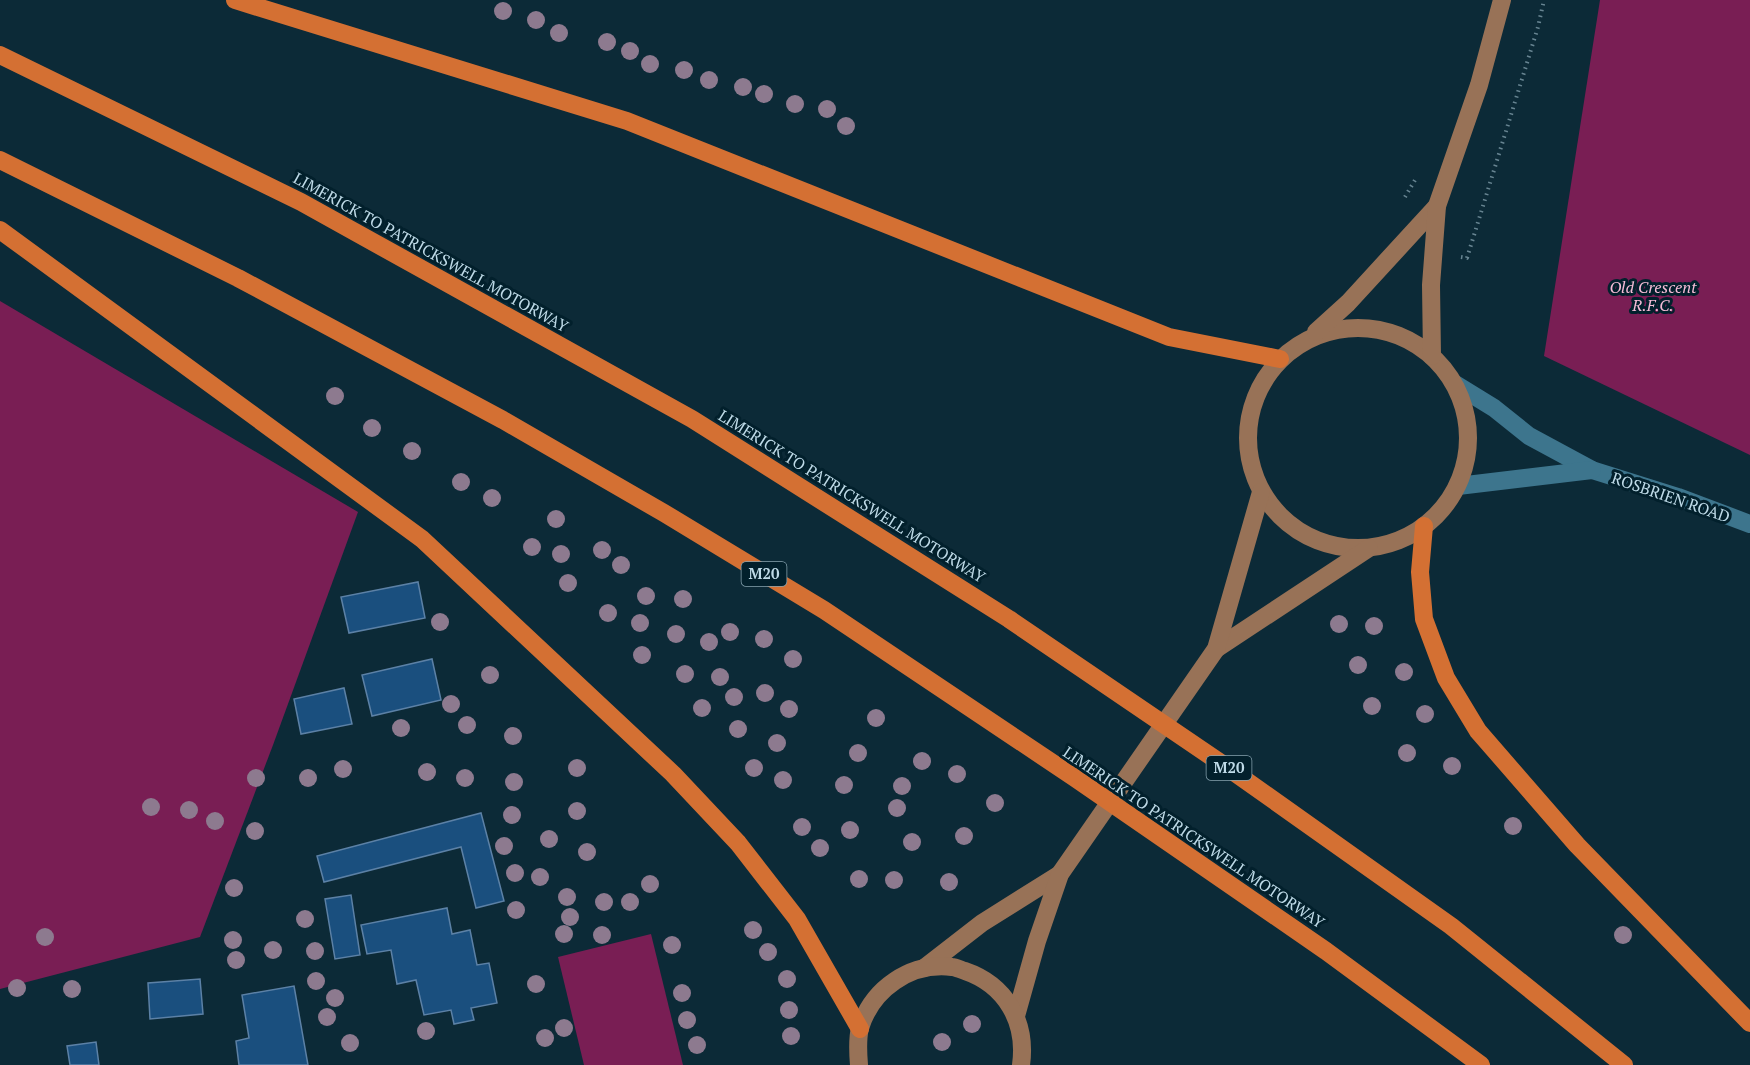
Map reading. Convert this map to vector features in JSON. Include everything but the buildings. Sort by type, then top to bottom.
[{"type":"highway","points":[[236,0],[627,121],[1169,337],[1280,358]]},
{"type":"highway","name":"LIMERICK TO PATRICKSWELL MOTORWAY","points":[[0,55],[300,202],[692,418],[1009,619],[1231,770],[1451,926],[1624,1065]]},
{"type":"highway","name":"LIMERICK TO PATRICKSWELL MOTORWAY","points":[[0,160],[238,278],[503,420],[664,513],[824,610],[1075,778],[1326,951],[1481,1065]]},
{"type":"highway","points":[[0,230],[422,538],[673,774],[738,843],[797,919],[860,1029]]},
{"type":"highway","points":[[1425,526],[1419,572],[1424,618],[1446,678],[1478,731],[1577,845],[1750,1023]]},
{"type":"main road","points":[[1432,356],[1431,285],[1437,206],[1479,85],[1502,0]]},
{"type":"main road","points":[[1310,337],[1341,328],[1374,328],[1405,337],[1432,356],[1455,384],[1467,417],[1468,452],[1458,486],[1444,508],[1425,526],[1398,541],[1369,548],[1337,547],[1307,536],[1281,518],[1261,492],[1249,458],[1248,422],[1259,387],[1280,358],[1310,337],[1348,303],[1437,206]]},
{"type":"main road","points":[[1016,1016],[1037,941],[1060,874],[1216,649],[1261,492]]},
{"type":"main road","points":[[1216,649],[1369,548]]},
{"type":"main road","points":[[924,968],[982,923],[1060,874]]},
{"type":"main road","points":[[859,1065],[857,1047],[860,1029],[868,1007],[883,989],[902,975],[924,968],[952,967],[979,976],[1001,993],[1016,1016],[1023,1040],[1021,1065]]},
{"type":"street","name":"ROSBRIEN ROAD","points":[[1455,384],[1494,408],[1529,436],[1592,470],[1678,497],[1750,524]]},
{"type":"street","name":"ROSBRIEN ROAD","points":[[1458,486],[1592,470]]},
{"type":"path","points":[[1434,251],[1467,258],[1538,27],[1544,0]]},
{"type":"green space","name":"Old Crescent R.F.C.","points":[[1600,0],[1750,0],[1750,455],[1544,356]]},
{"type":"green space","points":[[0,301],[358,512],[200,937],[0,989]]},
{"type":"green space","points":[[651,934],[683,1065],[584,1065],[558,957]]}]
